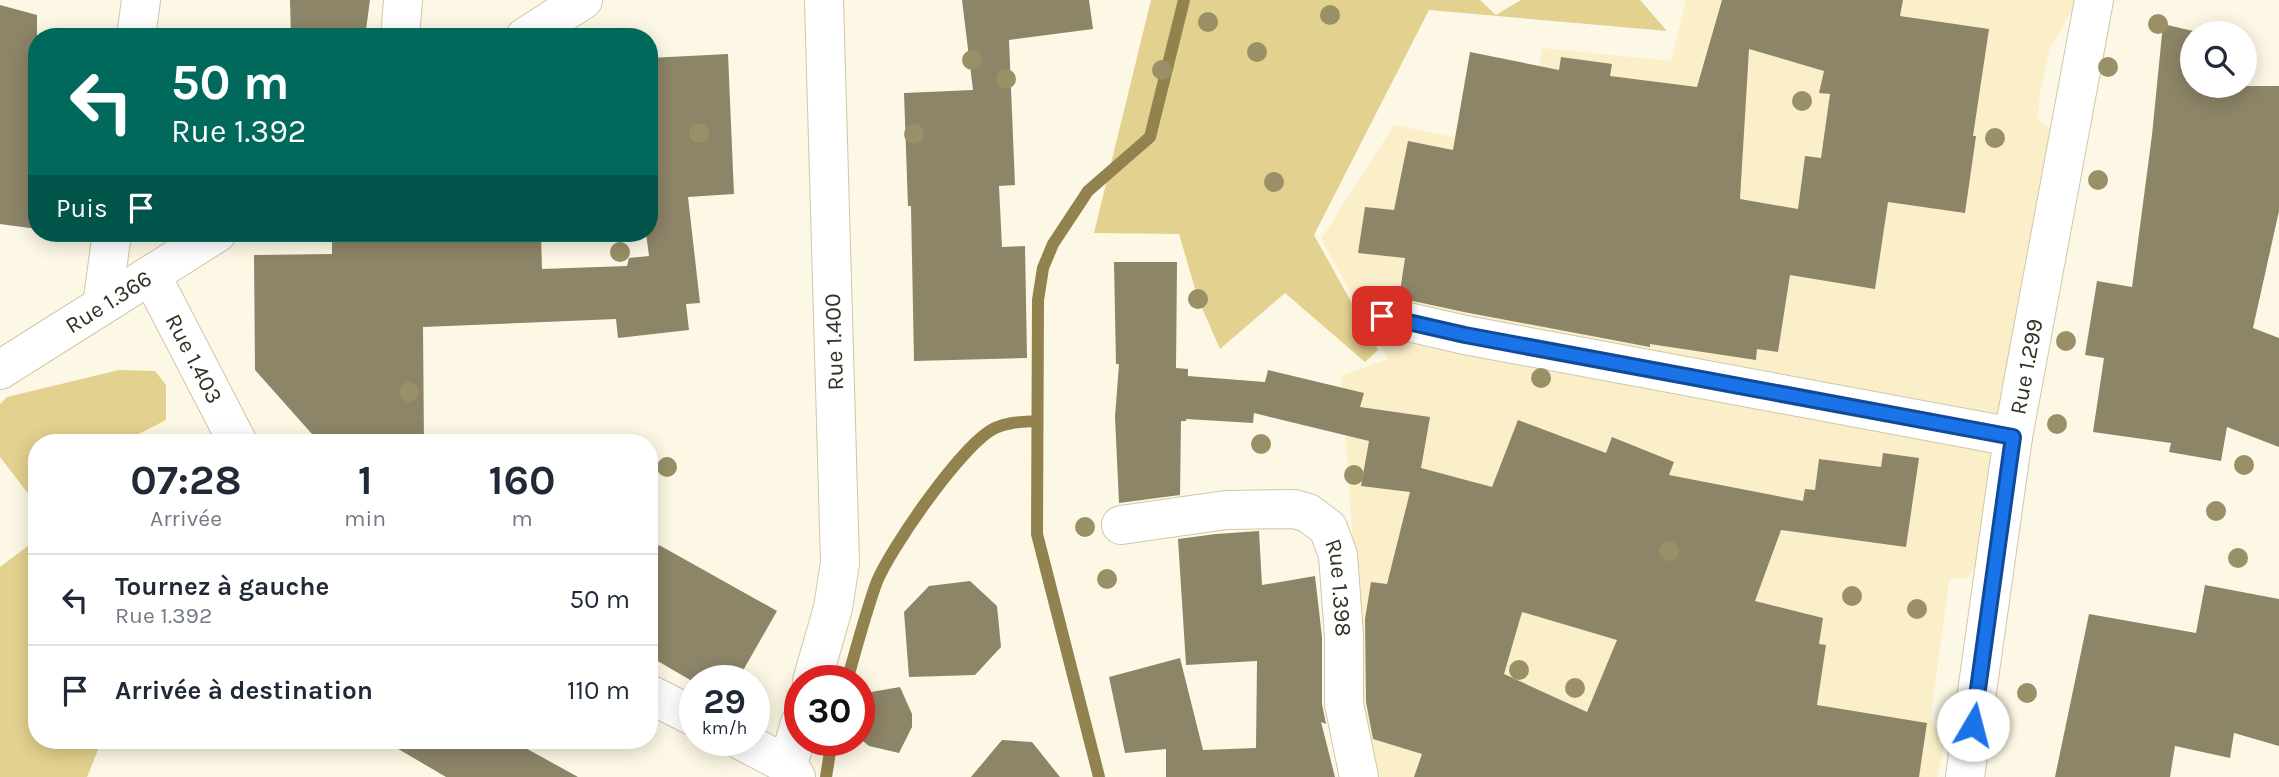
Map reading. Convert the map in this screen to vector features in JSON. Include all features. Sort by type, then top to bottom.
[{"type":"street","points":[[137,28],[141,0]]},
{"type":"street","points":[[401,28],[403,0]]},
{"type":"street","points":[[540,28],[583,0]]},
{"type":"street","name":"Rue 1.400","points":[[817,665],[833,608],[840,563],[824,0]]},
{"type":"street","name":"Rue 1.299","points":[[1965,777],[2013,437],[2094,0]]},
{"type":"street","points":[[102,305],[110,242]]},
{"type":"street","name":"Rue 1.366","points":[[0,370],[203,242]]},
{"type":"street","name":"Rue 1.403","points":[[151,275],[233,434]]},
{"type":"street","points":[[1382,316],[1479,338],[2013,437]]},
{"type":"street","name":"Rue 1.398","points":[[1121,525],[1226,510],[1294,509],[1308,513],[1328,528],[1338,555],[1344,636],[1344,704],[1359,777]]},
{"type":"street","points":[[658,698],[679,709]]},
{"type":"street","points":[[767,756],[792,771]]},
{"type":"shaded area","points":[[1151,0],[1480,0],[1496,15],[1521,0],[1640,0],[1667,31],[1429,10],[1314,235],[1378,350],[1365,362],[1285,293],[1220,349],[1198,299],[1179,234],[1094,233]]},
{"type":"shaded area","points":[[1686,0],[2077,0],[2050,49],[2040,92],[2038,120],[2053,131],[2005,410],[1986,484],[1980,547],[1973,571],[1966,578],[1951,579],[1949,583],[1930,720],[1945,739],[1937,777],[1366,777],[1341,376],[1388,359],[1321,239],[1394,125],[1528,152],[1542,48],[1671,61]]},
{"type":"shaded area","points":[[119,370],[155,371],[166,385],[166,420],[139,434],[28,434],[28,493],[0,457],[0,404],[7,397]]},
{"type":"shaded area","points":[[28,546],[28,749],[98,749],[87,777],[0,777],[0,567]]},
{"type":"building","points":[[290,0],[370,0],[366,28],[291,28]]},
{"type":"building","points":[[962,0],[1089,0],[1093,29],[1009,40],[1015,185],[999,186],[1002,247],[1025,246],[1027,358],[914,361],[911,206],[908,206],[904,93],[973,90]]},
{"type":"building","points":[[1722,0],[1903,0],[1900,16],[1989,29],[1965,213],[1888,202],[1875,289],[1790,275],[1778,352],[1757,349],[1756,360],[1650,344],[1650,347],[1399,298],[1405,258],[1358,253],[1365,207],[1394,210],[1408,141],[1453,150],[1470,52],[1559,70],[1561,57],[1612,64],[1610,76],[1697,87]],"holes":[[[1749,49],[1824,71],[1819,93],[1830,94],[1821,158],[1805,156],[1798,209],[1740,199]]]},
{"type":"building","points":[[0,5],[37,15],[37,28],[28,28],[28,228],[0,224]]},
{"type":"building","points":[[2163,24],[2180,28],[2180,98],[2257,98],[2257,86],[2279,86],[2279,211],[2253,328],[2279,338],[2279,447],[2227,427],[2221,461],[2169,452],[2171,443],[2093,432],[2104,358],[2085,355],[2097,281],[2132,287]]},
{"type":"building","points":[[728,54],[734,194],[688,197],[700,303],[686,304],[689,330],[618,338],[616,319],[423,327],[424,434],[312,434],[255,370],[254,255],[332,254],[332,242],[541,242],[542,269],[627,266],[629,258],[649,256],[647,242],[658,242],[658,58]]},
{"type":"building","points":[[1114,262],[1177,262],[1176,368],[1188,369],[1188,376],[1265,382],[1268,370],[1364,393],[1360,407],[1430,417],[1421,468],[1492,487],[1518,420],[1606,453],[1612,437],[1674,462],[1669,475],[1803,501],[1805,489],[1815,490],[1819,459],[1881,467],[1883,453],[1919,458],[1906,547],[1781,530],[1755,601],[1823,618],[1819,644],[1826,645],[1817,705],[1927,723],[1919,777],[1414,777],[1422,754],[1373,739],[1366,702],[1365,619],[1371,582],[1387,584],[1410,492],[1361,486],[1369,441],[1254,413],[1253,423],[1186,419],[1181,421],[1180,495],[1119,503],[1115,417],[1119,364],[1116,364]],"holes":[[[1522,612],[1617,640],[1587,712],[1504,674]]]},
{"type":"building","points":[[1259,531],[1262,585],[1315,576],[1322,637],[1322,704],[1326,724],[1321,722],[1335,777],[1166,777],[1166,749],[1125,753],[1109,677],[1180,658],[1203,750],[1256,748],[1257,661],[1186,665],[1178,539]]},
{"type":"building","points":[[659,545],[777,611],[746,665],[679,665],[679,673],[658,661]]},
{"type":"building","points":[[970,581],[997,606],[1001,647],[975,675],[909,677],[904,612],[929,586]]},
{"type":"building","points":[[2205,585],[2279,599],[2279,746],[2234,733],[2230,758],[2175,746],[2170,777],[2055,777],[2089,614],[2196,633]]},
{"type":"building","points":[[900,687],[912,714],[912,727],[899,753],[875,747],[875,691]]},
{"type":"building","points":[[1002,740],[1032,742],[1060,777],[971,777]]},
{"type":"building","points":[[398,749],[527,749],[578,777],[446,777]]},
{"type":"waterway","points":[[1099,777],[1037,534],[1038,300],[1043,268],[1053,244],[1088,191],[1150,137],[1184,0]]},
{"type":"waterway","points":[[851,665],[876,584],[896,547],[928,499],[981,438],[1000,426],[1036,421]]},
{"type":"waterway","points":[[826,777],[829,756]]},
{"type":"route","points":[[1382,316],[1465,335],[2013,437],[1973,725]]}]
